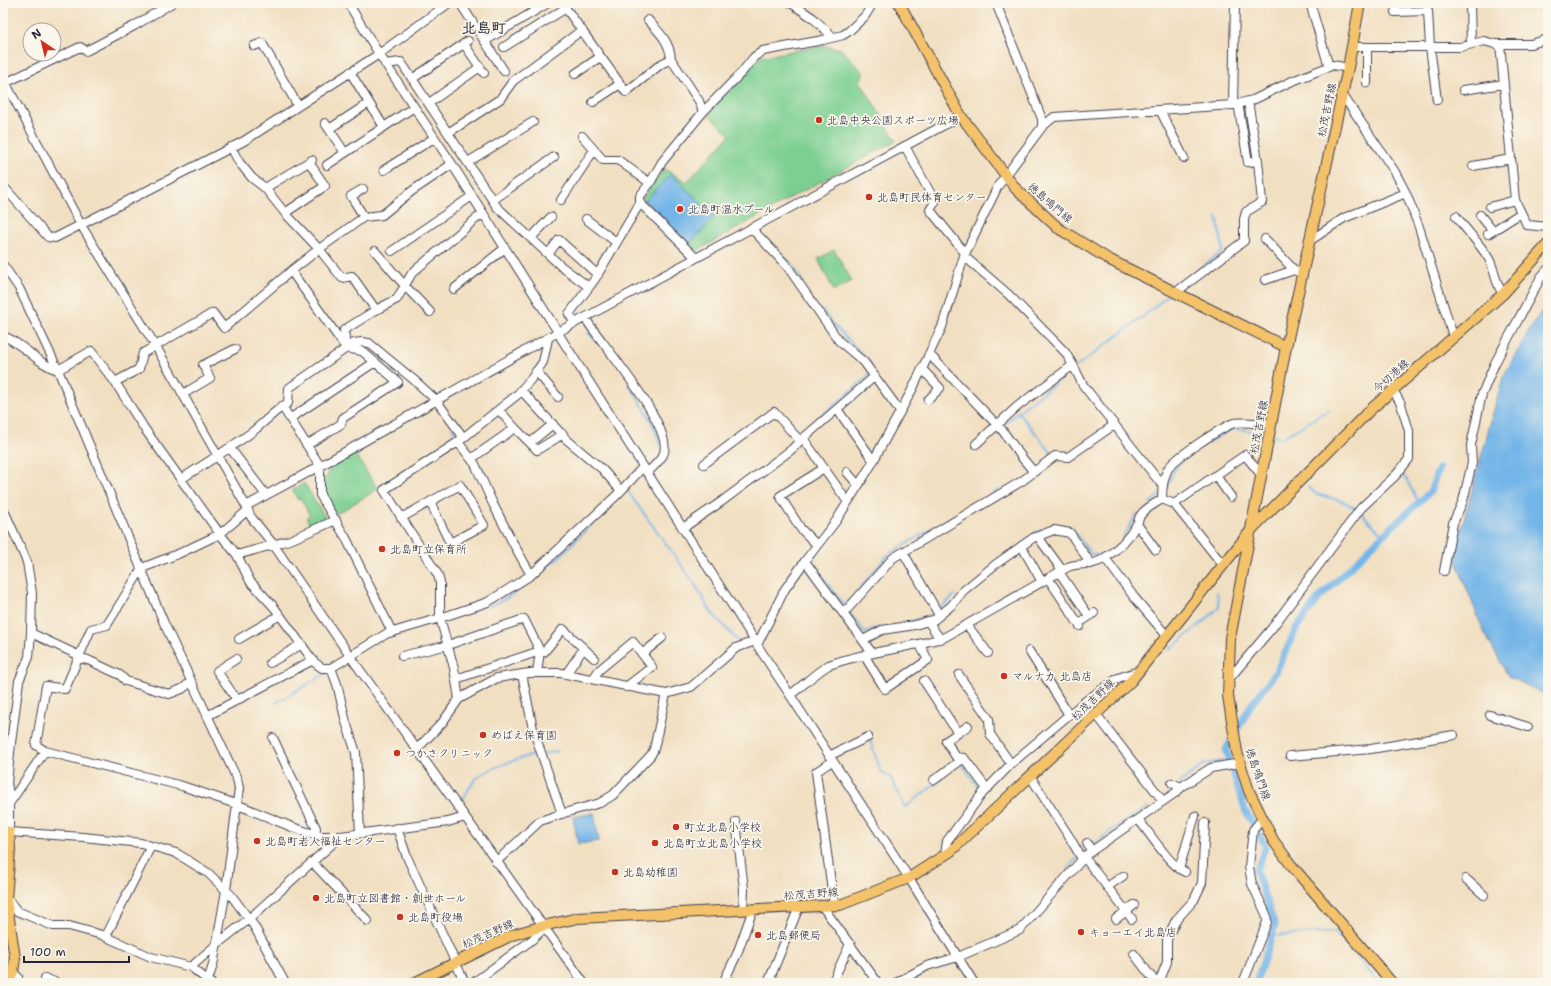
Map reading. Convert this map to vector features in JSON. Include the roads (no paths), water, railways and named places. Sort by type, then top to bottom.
[{"type":"main road","name":"徳島鳴門線","points":[[899,3],[961,116],[1016,189],[1058,228],[1110,260],[1286,347]]},
{"type":"main road","name":"松茂吉野線","points":[[414,983],[512,935],[578,918],[834,905],[846,903],[909,878],[951,851],[1096,714],[1139,671],[1252,529],[1299,272],[1310,240],[1348,68],[1360,3]]},
{"type":"main road","name":"今切港線","points":[[1252,529],[1370,410],[1502,294],[1548,244]]},
{"type":"main road","name":"徳島鳴門線","points":[[1252,529],[1230,638],[1228,696],[1235,742],[1240,763],[1249,791],[1262,819],[1284,856],[1392,983]]},
{"type":"main road","points":[[5,831],[10,849],[6,900],[15,958],[13,972],[8,983]]},
{"type":"street","points":[[172,3],[134,26],[86,51],[80,47],[4,81],[81,225],[155,345],[251,517],[273,544],[350,656],[584,983]]},
{"type":"street","points":[[348,3],[385,64],[452,164],[682,528],[909,878],[974,983]]},
{"type":"street","points":[[3,186],[48,237],[55,238],[231,147],[379,54],[449,3]]},
{"type":"street","points":[[460,3],[504,71]]},
{"type":"street","points":[[485,41],[548,3]]},
{"type":"street","points":[[791,3],[813,18],[833,37]]},
{"type":"street","points":[[575,323],[569,314],[598,275],[640,203],[640,196],[650,183],[662,162],[703,112],[742,72],[754,57],[763,51],[843,35],[850,31],[865,16],[873,3]]},
{"type":"street","points":[[996,3],[1042,120],[1042,127]]},
{"type":"street","points":[[1235,3],[1236,104],[1248,162],[1258,161]]},
{"type":"street","points":[[1470,3],[1471,44]]},
{"type":"street","points":[[504,47],[564,6],[626,92],[661,64],[671,59]]},
{"type":"street","points":[[1311,6],[1329,67]]},
{"type":"street","points":[[1395,12],[1428,11],[1430,47],[1437,100]]},
{"type":"street","points":[[648,20],[664,37],[671,50],[671,59],[699,101],[703,112]]},
{"type":"street","points":[[448,133],[500,99],[513,80],[582,30]]},
{"type":"street","points":[[1351,47],[1460,48],[1484,41],[1495,44],[1532,44],[1548,39]]},
{"type":"street","points":[[412,78],[466,42],[482,70],[429,104]]},
{"type":"street","points":[[254,46],[262,43],[298,106]]},
{"type":"street","points":[[1500,44],[1515,200],[1527,225],[1548,227]]},
{"type":"street","points":[[1367,47],[1367,83]]},
{"type":"street","points":[[575,74],[600,57]]},
{"type":"street","points":[[385,64],[401,62],[497,207],[562,267],[590,287]]},
{"type":"street","points":[[417,749],[442,723],[459,699],[497,678],[537,673],[566,674],[666,694],[691,687],[736,648],[756,643],[785,590],[836,521],[873,460],[900,411],[942,327],[964,254],[986,209],[1006,174],[1042,127],[1054,117],[1236,104],[1253,100],[1290,82],[1333,65],[1348,68]]},
{"type":"street","points":[[350,72],[384,127]]},
{"type":"street","points":[[593,102],[620,84]]},
{"type":"street","points":[[1462,90],[1504,84]]},
{"type":"street","points":[[1342,94],[1395,172],[1406,193],[1419,227],[1453,336]]},
{"type":"street","points":[[1176,292],[1244,241],[1244,219],[1246,212],[1262,202],[1258,161],[1248,100]]},
{"type":"street","points":[[345,153],[327,126],[369,103]]},
{"type":"street","points":[[327,165],[414,106]]},
{"type":"street","points":[[1160,110],[1184,158]]},
{"type":"street","points":[[465,817],[448,822],[341,836],[315,835],[236,804],[182,786],[45,751],[36,745],[46,686],[65,689],[91,629],[107,625],[142,568],[178,554],[220,534],[247,508],[266,495],[548,339],[558,332],[961,116]]},
{"type":"street","points":[[468,162],[533,122]]},
{"type":"street","points":[[582,136],[603,160],[618,160],[650,183]]},
{"type":"street","points":[[384,170],[434,138]]},
{"type":"street","points":[[905,146],[935,202],[930,210],[964,254],[1026,312],[1064,352],[1073,364],[1083,385],[1162,485]]},
{"type":"street","points":[[231,147],[252,178],[265,188],[285,213],[319,249],[342,278],[352,276],[376,310]]},
{"type":"street","points":[[561,200],[594,150]]},
{"type":"street","points":[[493,200],[554,157]]},
{"type":"street","points":[[1473,166],[1511,159]]},
{"type":"street","points":[[265,188],[311,161],[325,186],[285,213]]},
{"type":"street","points":[[115,382],[139,369],[144,353],[155,345],[213,313],[224,328],[290,271],[319,249],[364,217],[382,215],[412,191],[452,164]]},
{"type":"street","points":[[363,189],[351,196],[364,217]]},
{"type":"street","points":[[1310,240],[1344,218],[1406,193]]},
{"type":"street","points":[[392,251],[472,196]]},
{"type":"street","points":[[1490,206],[1515,200]]},
{"type":"street","points":[[640,203],[696,258]]},
{"type":"street","points":[[346,348],[344,330],[397,299],[412,273],[483,213]]},
{"type":"street","points":[[1480,215],[1490,233],[1521,213]]},
{"type":"street","points":[[1456,216],[1488,258],[1502,294]]},
{"type":"street","points":[[531,238],[551,217]]},
{"type":"street","points":[[586,220],[616,242]]},
{"type":"street","points":[[751,228],[787,266],[839,341],[864,362],[900,411]]},
{"type":"street","points":[[1265,239],[1299,272]]},
{"type":"street","points":[[548,254],[559,240],[598,275]]},
{"type":"street","points":[[454,289],[505,248]]},
{"type":"street","points":[[375,251],[430,312]]},
{"type":"street","points":[[3,265],[19,288],[58,370],[164,623],[238,779],[239,788],[226,890],[209,982],[191,967],[151,957],[106,936],[69,926],[53,926],[17,911],[10,902],[6,900]]},
{"type":"street","points":[[1444,571],[1453,523],[1463,501],[1472,463],[1471,445],[1482,394],[1495,363],[1541,277],[1548,269]]},
{"type":"street","points":[[290,271],[346,348],[362,351],[398,382],[343,418],[341,424],[307,445]]},
{"type":"street","points":[[1265,280],[1299,272]]},
{"type":"street","points":[[3,336],[11,339],[49,367],[58,370],[91,351],[115,382],[144,428],[220,534],[237,555],[250,581],[280,615],[313,660],[322,668],[331,668],[392,632],[488,602],[531,575],[620,491],[664,454],[665,443],[660,428],[641,395],[585,318]]},
{"type":"street","points":[[459,699],[456,679],[440,618],[440,583],[438,575],[384,490],[461,439],[499,410],[521,390],[543,362],[548,339]]},
{"type":"street","points":[[181,479],[230,448],[253,431],[282,406],[288,403],[289,388],[354,343],[369,343],[436,400],[474,457],[475,464],[487,482],[504,521],[531,575]]},
{"type":"street","points":[[183,394],[210,378],[203,365],[235,349]]},
{"type":"street","points":[[929,354],[1000,427],[1034,472]]},
{"type":"street","points":[[291,418],[375,362]]},
{"type":"street","points":[[976,444],[1000,427],[1018,406],[1073,364]]},
{"type":"street","points":[[922,369],[940,388],[928,400]]},
{"type":"street","points":[[536,371],[558,397]]},
{"type":"street","points":[[682,528],[721,502],[791,450],[801,439],[875,376]]},
{"type":"street","points":[[521,390],[566,439],[602,468],[620,491]]},
{"type":"street","points":[[1229,679],[1272,628],[1361,508],[1396,475],[1409,459],[1409,431],[1401,404],[1393,390]]},
{"type":"street","points":[[282,406],[320,466],[320,495],[336,520],[392,632]]},
{"type":"street","points":[[836,409],[873,460]]},
{"type":"street","points":[[499,410],[538,450],[563,434]]},
{"type":"street","points":[[704,464],[774,412],[801,439],[847,501]]},
{"type":"street","points":[[1162,499],[1162,485],[1168,468],[1180,456],[1216,432],[1236,423],[1272,424]]},
{"type":"street","points":[[530,443],[553,424]]},
{"type":"street","points":[[844,613],[893,558],[1022,481],[1055,456],[1068,457],[1114,425]]},
{"type":"street","points":[[474,457],[515,428]]},
{"type":"street","points":[[230,448],[266,495]]},
{"type":"street","points":[[1174,504],[1246,455],[1262,476]]},
{"type":"street","points":[[817,545],[801,529],[780,496],[824,468]]},
{"type":"street","points":[[847,472],[858,485]]},
{"type":"street","points":[[1216,476],[1230,496]]},
{"type":"street","points":[[401,518],[460,485],[484,525],[450,543],[430,502]]},
{"type":"street","points":[[1162,499],[1174,504],[1223,565]]},
{"type":"street","points":[[790,695],[828,666],[872,653],[920,645],[940,639],[1073,565],[1091,564],[1105,558],[1115,551],[1137,524],[1140,516],[1150,506],[1162,499]]},
{"type":"street","points":[[3,508],[26,562],[30,576],[32,593],[29,657],[19,681],[7,783],[9,804],[5,831],[141,843],[176,853],[208,873],[226,890],[249,919],[285,983]]},
{"type":"street","points":[[237,555],[290,540],[336,520]]},
{"type":"street","points":[[1137,524],[1156,550]]},
{"type":"street","points":[[863,640],[882,630],[915,625],[934,620],[952,605],[963,591],[996,564],[1033,538],[1054,530],[1070,533],[1091,564]]},
{"type":"street","points":[[1025,552],[1045,580],[1087,619],[1061,571],[1041,541]]},
{"type":"street","points":[[903,552],[939,615]]},
{"type":"street","points":[[1105,558],[1134,597],[1167,636]]},
{"type":"street","points":[[805,561],[872,653]]},
{"type":"street","points":[[239,639],[280,615]]},
{"type":"street","points":[[402,656],[448,645],[524,619],[540,651],[537,673]]},
{"type":"street","points":[[928,621],[940,639]]},
{"type":"street","points":[[967,625],[988,653]]},
{"type":"street","points":[[456,679],[540,651],[544,652],[563,630],[594,658]]},
{"type":"street","points":[[31,633],[120,675],[126,681],[169,694],[182,689],[191,682]]},
{"type":"street","points":[[642,654],[662,638]]},
{"type":"street","points":[[593,679],[599,670],[633,642],[652,667],[626,687]]},
{"type":"street","points":[[270,663],[302,644]]},
{"type":"street","points":[[864,656],[885,689],[928,660],[920,645]]},
{"type":"street","points":[[566,674],[584,648]]},
{"type":"street","points":[[1030,651],[1069,715]]},
{"type":"street","points":[[236,660],[217,671],[237,700]]},
{"type":"street","points":[[207,716],[313,660]]},
{"type":"street","points":[[331,668],[338,684],[346,722],[356,753],[360,833]]},
{"type":"street","points":[[945,855],[946,841],[982,794],[1011,764],[1084,702],[1118,678],[1139,671]]},
{"type":"street","points":[[522,674],[533,729],[562,814]]},
{"type":"street","points":[[960,675],[989,720],[990,734],[1011,764]]},
{"type":"street","points":[[924,681],[958,733]]},
{"type":"street","points":[[496,862],[540,821],[600,802],[614,795],[651,755],[654,749],[666,694]]},
{"type":"street","points":[[1096,714],[1163,801]]},
{"type":"street","points":[[1490,715],[1528,726]]},
{"type":"street","points":[[968,726],[946,741],[956,757],[964,758],[987,789]]},
{"type":"street","points":[[1290,756],[1371,749],[1454,735]]},
{"type":"street","points":[[834,905],[816,772],[831,759],[868,737]]},
{"type":"street","points":[[273,738],[316,828],[315,835]]},
{"type":"street","points":[[9,804],[45,751]]},
{"type":"street","points":[[934,780],[964,758]]},
{"type":"street","points":[[896,983],[927,966],[958,957],[1020,930],[1082,856],[1092,851],[1181,787],[1211,768],[1240,763]]},
{"type":"street","points":[[1030,776],[1082,856],[1132,919]]},
{"type":"street","points":[[1172,783],[1181,787]]},
{"type":"street","points":[[1138,819],[1182,871],[1195,816]]},
{"type":"street","points":[[1244,983],[1267,922],[1266,914],[1252,884],[1249,867],[1253,830],[1262,819]]},
{"type":"street","points":[[723,983],[740,947],[748,909],[744,889],[736,822]]},
{"type":"street","points":[[1160,983],[1167,962],[1167,939],[1176,920],[1194,900],[1202,883],[1205,823]]},
{"type":"street","points":[[397,828],[407,857],[465,983]]},
{"type":"street","points":[[191,967],[249,919],[341,836]]},
{"type":"street","points":[[1087,843],[1092,851]]},
{"type":"street","points":[[106,936],[151,846]]},
{"type":"street","points":[[312,862],[368,921]]},
{"type":"street","points":[[1107,887],[1122,876]]},
{"type":"street","points":[[1466,879],[1484,895]]},
{"type":"street","points":[[1116,919],[1134,905]]},
{"type":"street","points":[[822,906],[878,983]]},
{"type":"street","points":[[779,983],[769,981],[799,907]]},
{"type":"street","points":[[473,983],[514,953],[543,927]]},
{"type":"street","points":[[832,983],[850,944]]},
{"type":"street","points":[[1134,954],[1156,983]]},
{"type":"street","points":[[13,972],[18,977],[16,983]]},
{"type":"street","points":[[45,978],[57,983]]},
{"type":"water","name":"北島町温水プール","points":[[671,174],[715,217],[689,244],[645,201]]},
{"type":"water","points":[[1548,303],[1548,696],[1508,676],[1484,632],[1454,556],[1503,377],[1532,325]]},
{"type":"water","points":[[594,813],[599,841],[578,844],[573,817]]},
{"type":"waterway","points":[[1187,279],[1223,251],[1217,216]]},
{"type":"waterway","points":[[774,247],[794,267],[803,282]]},
{"type":"waterway","points":[[1076,367],[1144,316],[1170,293]]},
{"type":"waterway","points":[[822,310],[831,322],[871,364],[871,366]]},
{"type":"waterway","points":[[588,332],[599,343]]},
{"type":"waterway","points":[[786,419],[799,433],[803,431],[863,381],[869,373]]},
{"type":"waterway","points":[[1001,427],[1063,377]]},
{"type":"waterway","points":[[628,383],[652,422],[660,447]]},
{"type":"waterway","points":[[1273,436],[1282,438],[1329,410]]},
{"type":"waterway","points":[[1018,412],[1051,452],[1050,456]]},
{"type":"waterway","points":[[452,428],[459,438]]},
{"type":"waterway","points":[[1166,488],[1175,468],[1182,461],[1204,445],[1234,428],[1267,434]]},
{"type":"waterway","points":[[979,447],[998,430]]},
{"type":"waterway","points":[[480,465],[485,473],[498,505]]},
{"type":"waterway","points":[[1256,983],[1275,926],[1256,871],[1266,846],[1245,810],[1226,750],[1251,705],[1276,672],[1297,627],[1320,597],[1381,537],[1430,492],[1439,468]]},
{"type":"waterway","points":[[1405,477],[1419,503]]},
{"type":"waterway","points":[[1308,487],[1316,494],[1342,501],[1357,509]]},
{"type":"waterway","points":[[626,489],[693,581],[711,612],[737,640]]},
{"type":"waterway","points":[[845,606],[889,554],[999,490]]},
{"type":"waterway","points":[[1150,503],[1160,494]]},
{"type":"waterway","points":[[536,576],[558,558],[604,512]]},
{"type":"waterway","points":[[1360,512],[1383,535]]},
{"type":"waterway","points":[[1123,537],[1137,514]]},
{"type":"waterway","points":[[1055,526],[1070,526],[1091,554],[1102,556]]},
{"type":"waterway","points":[[1034,533],[1043,530]]},
{"type":"waterway","points":[[818,551],[811,561],[846,608]]},
{"type":"waterway","points":[[489,606],[506,598],[532,579]]},
{"type":"waterway","points":[[1169,650],[1219,607],[1217,592]]},
{"type":"waterway","points":[[939,609],[955,595]]},
{"type":"waterway","points":[[849,612],[865,633],[880,627]]},
{"type":"waterway","points":[[904,623],[931,616],[936,612]]},
{"type":"waterway","points":[[276,703],[330,671]]},
{"type":"waterway","points":[[869,741],[870,740],[881,772],[891,778],[904,806],[907,806],[944,777]]},
{"type":"waterway","points":[[544,754],[558,751]]},
{"type":"waterway","points":[[463,799],[473,782],[480,776],[496,767],[524,757],[539,754]]},
{"type":"waterway","points":[[1179,783],[1205,764],[1229,760]]},
{"type":"waterway","points":[[962,764],[979,788]]},
{"type":"waterway","points":[[1092,846],[1116,827],[1147,808]]},
{"type":"waterway","points":[[1068,870],[1073,862],[1079,857]]},
{"type":"waterway","points":[[1272,936],[1335,932],[1379,983]]},
{"type":"waterway","points":[[907,983],[931,969]]},
{"type":"place","name":"北島中央公園スポーツ広場","points":[[819,120]]},
{"type":"place","name":"北島町民体育センター","points":[[869,197]]},
{"type":"place","name":"北島町温水プール","points":[[680,209]]},
{"type":"place","name":"北島町立保育所","points":[[382,549]]},
{"type":"place","name":"マルナカ 北島店","points":[[1004,676]]},
{"type":"place","name":"めばえ保育園","points":[[483,735]]},
{"type":"place","name":"つかさクリニック","points":[[397,753]]},
{"type":"place","name":"町立北島小学校","points":[[676,827]]},
{"type":"place","name":"北島町老人福祉センター","points":[[257,841]]},
{"type":"place","name":"北島町立北島小学校","points":[[655,843]]},
{"type":"place","name":"北島幼稚園","points":[[615,872]]},
{"type":"place","name":"北島町立図書館・創世ホール","points":[[316,898]]},
{"type":"place","name":"北島町役場","points":[[400,917]]},
{"type":"place","name":"キョーエイ北島店","points":[[1081,932]]},
{"type":"place","name":"北島郵便局","points":[[758,935]]},
{"type":"district","name":"北島町","points":[[484,28]]}]
